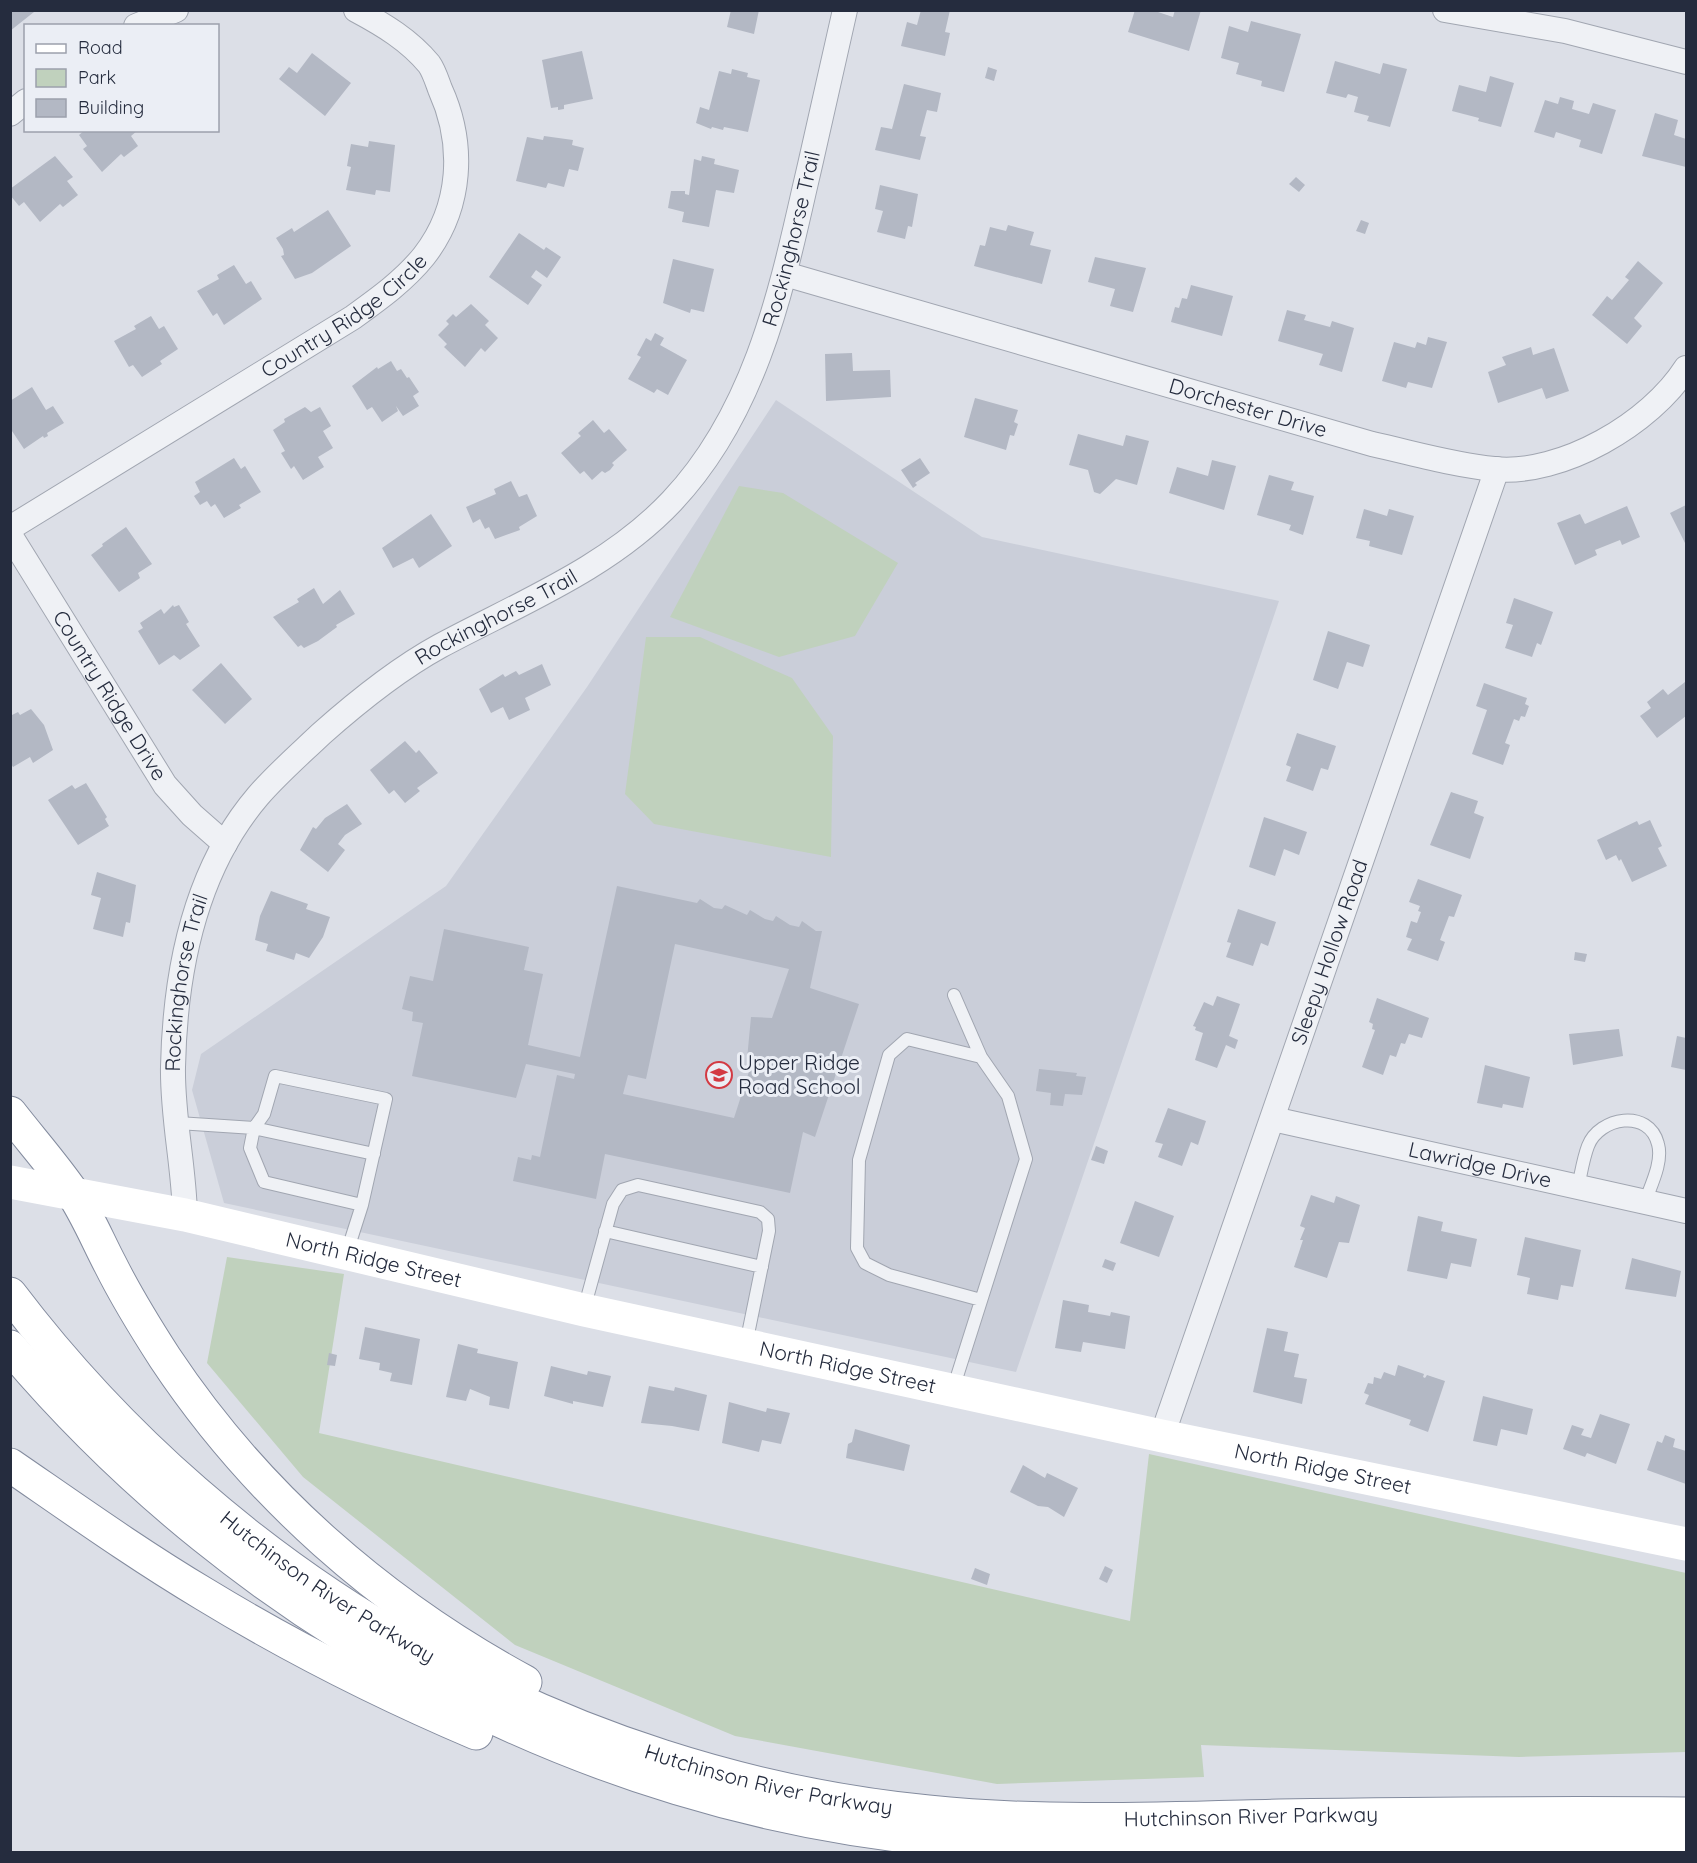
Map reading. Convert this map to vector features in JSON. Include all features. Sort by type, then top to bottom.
[{"type":"main road","points":[[10,1113],[73,1194],[134,1309],[193,1397],[257,1477],[355,1569],[451,1638],[552,1696],[639,1732],[804,1807]]},
{"type":"main road","name":"North Ridge Street","points":[[10,1182],[185,1215],[584,1310],[1162,1436],[1686,1544]]},
{"type":"main road","name":"Hutchinson River Parkway","points":[[10,1294],[75,1372],[179,1479],[265,1550],[358,1615],[490,1688],[583,1728],[663,1757],[736,1778],[804,1807],[911,1837],[1061,1846],[1686,1840]]},
{"type":"main road","name":"Hutchinson River Parkway","points":[[10,1347],[84,1429],[174,1512],[270,1588],[379,1658],[479,1712],[583,1756],[690,1792],[804,1807],[1033,1819],[1686,1814]]},
{"type":"main road","points":[[10,1465],[128,1546],[225,1607],[329,1664],[428,1712],[514,1749],[652,1797],[705,1808],[804,1807]]},
{"type":"street","points":[[141,24],[176,10]]},
{"type":"street","name":"Country Ridge Circle","points":[[10,528],[352,318],[391,290],[424,255],[450,210],[458,164],[451,113],[430,66],[392,29],[357,10]]},
{"type":"street","name":"Rockinghorse Trail","points":[[185,1215],[184,1178],[173,1071],[176,1016],[185,952],[200,895],[225,844],[256,798],[345,712],[428,652],[584,570],[630,539],[672,501],[708,454],[740,402],[763,350],[785,274],[845,10]]},
{"type":"street","points":[[1445,10],[1565,31],[1686,62]]},
{"type":"street","points":[[10,114],[24,104]]},
{"type":"street","name":"Dorchester Drive","points":[[785,274],[1372,444],[1441,460],[1497,469],[1546,464],[1595,446],[1679,393],[1686,368]]},
{"type":"street","name":"Sleepy Hollow Road","points":[[1162,1436],[1497,469]]},
{"type":"street","name":"Country Ridge Drive","points":[[10,535],[165,785],[192,815],[225,844]]},
{"type":"street","name":"Lawridge Drive","points":[[1273,1119],[1686,1211]]},
{"type":"lane","points":[[952,1390],[1026,1159],[1008,1096],[981,1058],[954,995]]},
{"type":"lane","points":[[981,1058],[907,1039],[889,1055],[859,1160],[857,1248],[865,1263],[889,1275],[981,1300]]},
{"type":"lane","points":[[347,1253],[362,1205],[386,1100],[275,1076],[264,1114],[254,1128],[250,1148],[264,1182],[362,1205]]},
{"type":"lane","points":[[1578,1187],[1588,1145],[1597,1132],[1607,1124],[1624,1120],[1639,1122],[1651,1129],[1659,1145],[1658,1166],[1646,1202]]},
{"type":"lane","points":[[178,1123],[254,1128],[374,1154]]},
{"type":"lane","points":[[584,1310],[612,1204],[622,1190],[638,1185],[760,1212],[768,1220],[769,1231],[746,1346]]},
{"type":"lane","points":[[604,1231],[762,1267]]},
{"type":"shaded area","points":[[776,400],[982,537],[1279,601],[1016,1372],[224,1203],[192,1090],[201,1054],[446,886],[587,687]]},
{"type":"green space","points":[[739,486],[783,493],[898,563],[855,636],[779,657],[670,617]]},
{"type":"green space","points":[[646,637],[700,637],[792,678],[833,736],[831,857],[654,824],[625,794]]},
{"type":"green space","points":[[227,1257],[344,1274],[319,1433],[1130,1621],[1149,1454],[1686,1573],[1686,1752],[1519,1757],[1201,1745],[1204,1777],[997,1784],[735,1736],[515,1645],[303,1477],[207,1363]]},
{"type":"building","points":[[10,10],[32,10],[34,12],[10,31]]},
{"type":"building","points":[[731,10],[759,10],[754,34],[727,27]]},
{"type":"building","points":[[921,10],[950,10],[945,32],[950,33],[945,56],[901,46],[907,22],[917,25]]},
{"type":"building","points":[[1135,10],[1152,10],[1173,17],[1175,10],[1201,10],[1189,51],[1128,32]]},
{"type":"building","points":[[1251,21],[1301,34],[1284,92],[1261,86],[1262,81],[1236,74],[1239,63],[1221,58],[1229,26],[1248,32]]},
{"type":"building","points":[[582,51],[593,99],[564,105],[564,109],[551,108],[542,60]]},
{"type":"building","points":[[312,53],[351,83],[325,116],[279,79],[289,67],[297,73]]},
{"type":"building","points":[[1335,61],[1380,74],[1383,63],[1407,69],[1390,127],[1367,121],[1369,116],[1354,112],[1358,97],[1348,94],[1346,98],[1326,93]]},
{"type":"building","points":[[988,67],[997,70],[994,81],[985,78]]},
{"type":"building","points":[[732,69],[748,73],[747,77],[760,80],[748,132],[724,127],[723,130],[712,127],[711,129],[696,123],[700,107],[709,110],[719,71],[731,74]]},
{"type":"building","points":[[1490,76],[1514,83],[1501,127],[1452,111],[1459,85],[1486,92]]},
{"type":"building","points":[[904,84],[941,93],[937,112],[927,110],[920,136],[926,137],[920,160],[875,150],[881,127],[892,129]]},
{"type":"building","points":[[1560,97],[1574,101],[1572,109],[1589,114],[1593,103],[1616,110],[1602,154],[1579,147],[1581,140],[1556,132],[1554,138],[1534,132],[1545,100],[1558,104]]},
{"type":"building","points":[[1655,113],[1678,120],[1674,135],[1686,139],[1686,167],[1642,156]]},
{"type":"building","points":[[83,132],[136,132],[131,136],[138,146],[124,157],[121,154],[102,172],[83,149],[87,146],[79,135]]},
{"type":"building","points":[[544,136],[573,140],[572,145],[584,148],[578,171],[569,169],[564,187],[548,183],[546,188],[516,181],[527,137],[543,140]]},
{"type":"building","points":[[369,141],[395,145],[390,192],[376,190],[375,195],[346,190],[351,167],[347,166],[351,144],[368,147]]},
{"type":"building","points":[[55,156],[73,177],[67,181],[78,195],[63,207],[60,204],[40,222],[24,202],[19,206],[10,195],[10,189]]},
{"type":"building","points":[[702,156],[715,159],[714,164],[739,170],[734,193],[716,190],[709,227],[682,222],[684,212],[668,208],[671,191],[685,191],[685,194],[689,195],[694,159],[701,161]]},
{"type":"building","points":[[1296,177],[1305,185],[1299,192],[1289,184]]},
{"type":"building","points":[[880,185],[918,194],[912,227],[908,226],[905,239],[877,232],[883,211],[875,209]]},
{"type":"building","points":[[328,210],[351,246],[312,273],[295,279],[281,256],[284,255],[283,249],[276,238],[292,228],[294,232]]},
{"type":"building","points":[[1361,220],[1369,223],[1365,234],[1356,231]]},
{"type":"building","points":[[1008,225],[1034,232],[1030,245],[1051,250],[1042,284],[974,266],[980,245],[985,246],[990,227],[1006,231]]},
{"type":"building","points":[[519,233],[544,250],[546,247],[561,257],[547,278],[536,270],[531,277],[542,285],[528,305],[489,277]]},
{"type":"building","points":[[1095,257],[1146,268],[1133,312],[1110,306],[1115,289],[1088,282]]},
{"type":"building","points":[[673,259],[714,269],[704,312],[691,309],[690,313],[663,303]]},
{"type":"building","points":[[1638,261],[1663,283],[1634,318],[1642,326],[1627,344],[1592,315],[1607,296],[1612,300],[1629,280],[1625,277]]},
{"type":"building","points":[[234,265],[246,284],[251,281],[262,299],[224,325],[217,313],[213,316],[197,291],[219,279],[217,275]]},
{"type":"building","points":[[1191,285],[1233,296],[1222,336],[1171,322],[1175,307],[1179,308],[1182,298],[1187,299]]},
{"type":"building","points":[[471,304],[489,321],[485,325],[498,338],[485,352],[481,348],[465,367],[444,347],[447,344],[438,335],[449,324],[446,321],[453,314],[456,317]]},
{"type":"building","points":[[1287,310],[1306,315],[1304,320],[1330,327],[1332,321],[1354,328],[1342,372],[1319,365],[1323,354],[1278,341]]},
{"type":"building","points":[[151,316],[159,329],[164,326],[178,349],[160,361],[162,364],[142,377],[133,365],[129,367],[114,341],[136,329],[134,326]]},
{"type":"building","points":[[655,333],[664,338],[660,345],[687,360],[668,395],[657,389],[654,393],[628,379],[641,357],[637,355],[646,338],[651,341]]},
{"type":"building","points":[[1428,337],[1447,342],[1432,388],[1408,382],[1406,388],[1382,381],[1394,342],[1415,348],[1417,342],[1426,345]]},
{"type":"building","points":[[1531,347],[1533,355],[1554,348],[1569,391],[1546,399],[1542,388],[1498,403],[1488,372],[1506,365],[1502,357]]},
{"type":"building","points":[[852,353],[853,371],[890,370],[891,397],[826,401],[825,354]]},
{"type":"building","points":[[391,361],[397,371],[401,369],[407,378],[409,377],[419,392],[413,396],[419,406],[403,416],[396,406],[398,411],[382,422],[372,407],[367,410],[352,386],[377,367],[378,369]]},
{"type":"building","points":[[32,387],[46,410],[53,406],[64,423],[47,433],[48,436],[44,438],[43,436],[24,449],[10,428],[10,401]]},
{"type":"building","points":[[975,398],[1018,410],[1014,422],[1018,424],[1014,436],[1010,435],[1006,450],[964,437]]},
{"type":"building","points":[[305,407],[311,412],[320,407],[331,426],[323,431],[333,448],[318,457],[324,467],[303,480],[294,466],[291,469],[281,453],[285,451],[273,430],[285,422],[284,419]]},
{"type":"building","points":[[593,420],[604,433],[609,429],[627,450],[612,463],[614,465],[610,470],[605,473],[602,471],[592,480],[584,471],[580,474],[561,453],[581,436],[578,433]]},
{"type":"building","points":[[1078,434],[1123,446],[1126,435],[1149,441],[1137,485],[1116,479],[1100,494],[1094,492],[1088,470],[1069,465]]},
{"type":"building","points":[[234,458],[241,469],[245,466],[261,492],[239,505],[241,508],[224,518],[215,504],[211,507],[207,501],[200,505],[194,496],[200,492],[195,482]]},
{"type":"building","points":[[920,458],[930,473],[915,483],[917,485],[913,488],[901,470]]},
{"type":"building","points":[[1212,460],[1236,466],[1224,510],[1169,493],[1177,467],[1208,476]]},
{"type":"building","points":[[1269,475],[1294,482],[1291,490],[1314,496],[1303,535],[1289,530],[1291,525],[1257,515]]},
{"type":"building","points":[[511,481],[519,497],[527,494],[537,516],[519,527],[520,530],[495,539],[489,527],[485,529],[480,519],[473,523],[466,507],[496,494],[494,489]]},
{"type":"building","points":[[1686,505],[1686,545],[1670,513]]},
{"type":"building","points":[[1627,506],[1640,537],[1622,545],[1620,540],[1595,550],[1597,555],[1575,565],[1557,523],[1580,514],[1585,524]]},
{"type":"building","points":[[1364,509],[1387,516],[1389,509],[1414,516],[1402,555],[1369,546],[1370,541],[1356,538]]},
{"type":"building","points":[[431,514],[452,546],[419,568],[413,558],[393,568],[382,548]]},
{"type":"building","points":[[126,527],[152,564],[138,573],[140,578],[119,592],[91,555]]},
{"type":"building","points":[[314,588],[323,604],[340,590],[355,614],[336,625],[337,627],[318,641],[304,648],[301,645],[298,647],[273,617],[299,602],[297,599]]},
{"type":"building","points":[[1514,598],[1553,612],[1541,645],[1537,643],[1532,657],[1505,648],[1513,625],[1506,623]]},
{"type":"building","points":[[173,605],[174,607],[179,605],[189,622],[186,624],[200,646],[180,660],[174,655],[159,665],[138,631],[143,628],[140,623],[161,609],[164,614]]},
{"type":"building","points":[[1328,631],[1370,645],[1363,667],[1347,662],[1338,689],[1313,680]]},
{"type":"building","points":[[221,663],[252,699],[225,724],[192,690]]},
{"type":"building","points":[[542,664],[551,685],[525,698],[530,710],[509,720],[503,707],[491,713],[479,689],[503,674],[505,677],[516,671],[519,675]]},
{"type":"building","points":[[1685,682],[1686,716],[1657,738],[1640,716],[1651,708],[1647,702],[1663,689],[1668,695]]},
{"type":"building","points":[[1484,683],[1527,698],[1525,704],[1529,706],[1525,717],[1521,716],[1519,721],[1514,719],[1505,743],[1510,745],[1503,765],[1472,754],[1487,710],[1476,706]]},
{"type":"building","points":[[31,709],[44,725],[53,750],[33,763],[30,757],[13,767],[10,762],[10,716],[18,712],[20,715]]},
{"type":"building","points":[[1297,733],[1336,746],[1328,770],[1321,768],[1313,791],[1286,781],[1291,767],[1286,765]]},
{"type":"building","points":[[405,741],[416,753],[419,750],[438,773],[417,788],[420,791],[405,803],[394,790],[389,794],[370,770]]},
{"type":"building","points":[[86,783],[107,817],[105,819],[109,826],[78,845],[48,800],[72,785],[75,789]]},
{"type":"building","points":[[1451,792],[1478,801],[1474,813],[1484,817],[1470,859],[1430,845]]},
{"type":"building","points":[[347,804],[362,824],[345,835],[338,844],[345,850],[328,872],[300,850],[313,827],[316,829],[325,818]]},
{"type":"building","points":[[1264,817],[1307,832],[1299,855],[1284,849],[1275,876],[1249,867]]},
{"type":"building","points":[[1650,820],[1662,846],[1658,848],[1667,866],[1632,882],[1621,859],[1619,861],[1616,855],[1606,860],[1597,840],[1637,821],[1639,825]]},
{"type":"building","points":[[97,872],[136,885],[130,923],[126,922],[123,937],[93,929],[101,898],[91,895]]},
{"type":"building","points":[[1418,879],[1462,895],[1454,917],[1449,916],[1440,940],[1445,942],[1438,961],[1407,950],[1412,939],[1406,937],[1411,921],[1417,923],[1421,912],[1418,911],[1420,906],[1409,902]]},
{"type":"building","points":[[617,886],[697,903],[700,899],[714,908],[722,909],[725,905],[747,915],[750,910],[765,919],[773,921],[776,916],[790,925],[799,927],[802,921],[816,931],[822,931],[810,988],[859,1004],[815,1137],[803,1132],[790,1193],[605,1154],[596,1199],[513,1181],[518,1157],[531,1160],[532,1155],[540,1157],[557,1075],[574,1079],[575,1074],[526,1064],[516,1098],[412,1076],[423,1023],[412,1021],[413,1012],[402,1009],[410,976],[433,981],[444,929],[529,947],[524,970],[543,974],[528,1045],[580,1057]],"holes":[[[675,944],[789,969],[772,1018],[751,1017],[747,1059],[753,1059],[734,1118],[623,1094],[628,1075],[646,1079]]]},
{"type":"building","points":[[271,891],[308,904],[306,909],[330,917],[323,937],[309,958],[296,953],[294,960],[266,951],[268,944],[255,940],[260,916]]},
{"type":"building","points":[[1238,909],[1276,922],[1268,946],[1261,943],[1253,966],[1226,957],[1231,943],[1227,942]]},
{"type":"building","points":[[1575,952],[1587,954],[1585,962],[1574,960]]},
{"type":"building","points":[[1217,996],[1240,1004],[1229,1036],[1238,1040],[1235,1049],[1226,1045],[1217,1068],[1195,1060],[1203,1033],[1195,1030],[1196,1027],[1193,1026],[1204,1002],[1213,1006]]},
{"type":"building","points":[[1377,998],[1429,1018],[1422,1038],[1409,1034],[1405,1044],[1401,1043],[1396,1057],[1390,1055],[1383,1075],[1362,1067],[1375,1030],[1372,1029],[1373,1024],[1369,1022]]},
{"type":"building","points":[[1619,1029],[1623,1056],[1573,1065],[1569,1034]]},
{"type":"building","points":[[1677,1036],[1686,1038],[1686,1070],[1671,1067]]},
{"type":"building","points":[[1485,1065],[1530,1077],[1523,1108],[1503,1104],[1502,1108],[1477,1103]]},
{"type":"building","points":[[1039,1069],[1077,1073],[1076,1076],[1086,1077],[1082,1095],[1065,1094],[1063,1106],[1050,1105],[1051,1093],[1036,1091]]},
{"type":"building","points":[[1168,1108],[1206,1121],[1198,1145],[1191,1142],[1182,1166],[1158,1157],[1163,1144],[1155,1142]]},
{"type":"building","points":[[1096,1146],[1108,1151],[1104,1164],[1091,1160]]},
{"type":"building","points":[[1311,1195],[1334,1203],[1336,1196],[1360,1205],[1349,1243],[1339,1242],[1327,1278],[1294,1267],[1305,1228],[1300,1226]]},
{"type":"building","points":[[1135,1201],[1174,1216],[1159,1257],[1120,1243]]},
{"type":"building","points":[[1418,1216],[1443,1222],[1441,1231],[1477,1239],[1471,1267],[1451,1263],[1447,1279],[1407,1271]]},
{"type":"building","points":[[1525,1237],[1581,1250],[1573,1287],[1561,1285],[1558,1300],[1527,1294],[1530,1278],[1517,1275]]},
{"type":"building","points":[[1632,1258],[1681,1271],[1676,1297],[1625,1289]]},
{"type":"building","points":[[1105,1259],[1116,1263],[1113,1271],[1102,1267]]},
{"type":"building","points":[[1063,1300],[1089,1305],[1088,1312],[1110,1316],[1111,1312],[1130,1316],[1125,1349],[1083,1342],[1081,1352],[1055,1348]]},
{"type":"building","points":[[365,1327],[420,1339],[412,1385],[390,1381],[392,1373],[379,1370],[380,1363],[359,1359]]},
{"type":"building","points":[[1267,1328],[1288,1332],[1284,1351],[1299,1354],[1294,1377],[1307,1379],[1302,1404],[1253,1392]]},
{"type":"building","points":[[458,1344],[478,1349],[477,1353],[518,1362],[509,1409],[489,1405],[490,1397],[470,1389],[466,1401],[446,1397]]},
{"type":"building","points":[[329,1353],[337,1355],[335,1366],[327,1365]]},
{"type":"building","points":[[1398,1365],[1424,1374],[1425,1378],[1427,1375],[1445,1381],[1428,1432],[1409,1425],[1411,1420],[1365,1404],[1369,1395],[1364,1393],[1368,1383],[1373,1384],[1374,1377],[1381,1379],[1384,1372],[1395,1376]]},
{"type":"building","points":[[551,1366],[587,1375],[588,1371],[611,1376],[603,1407],[573,1401],[573,1404],[544,1396]]},
{"type":"building","points":[[649,1386],[674,1391],[675,1387],[707,1395],[699,1431],[641,1423]]},
{"type":"building","points":[[1483,1396],[1533,1409],[1527,1435],[1501,1429],[1497,1446],[1473,1441]]},
{"type":"building","points":[[729,1402],[766,1412],[767,1408],[790,1413],[781,1444],[762,1440],[759,1452],[722,1443]]},
{"type":"building","points":[[1600,1414],[1630,1424],[1616,1464],[1587,1453],[1585,1457],[1563,1449],[1572,1425],[1584,1429],[1581,1435],[1591,1438]]},
{"type":"building","points":[[855,1429],[910,1445],[904,1471],[846,1458],[848,1444],[852,1442]]},
{"type":"building","points":[[1665,1435],[1675,1439],[1673,1447],[1686,1451],[1686,1484],[1647,1470],[1657,1441],[1662,1443]]},
{"type":"building","points":[[1023,1465],[1045,1478],[1047,1473],[1078,1488],[1064,1517],[1048,1507],[1038,1506],[1010,1492]]},
{"type":"building","points":[[1105,1566],[1113,1570],[1107,1583],[1099,1579]]},
{"type":"building","points":[[975,1568],[990,1574],[987,1585],[971,1579]]},
{"type":"place","name":"Upper Ridge Road School","points":[[719,1075]]}]
